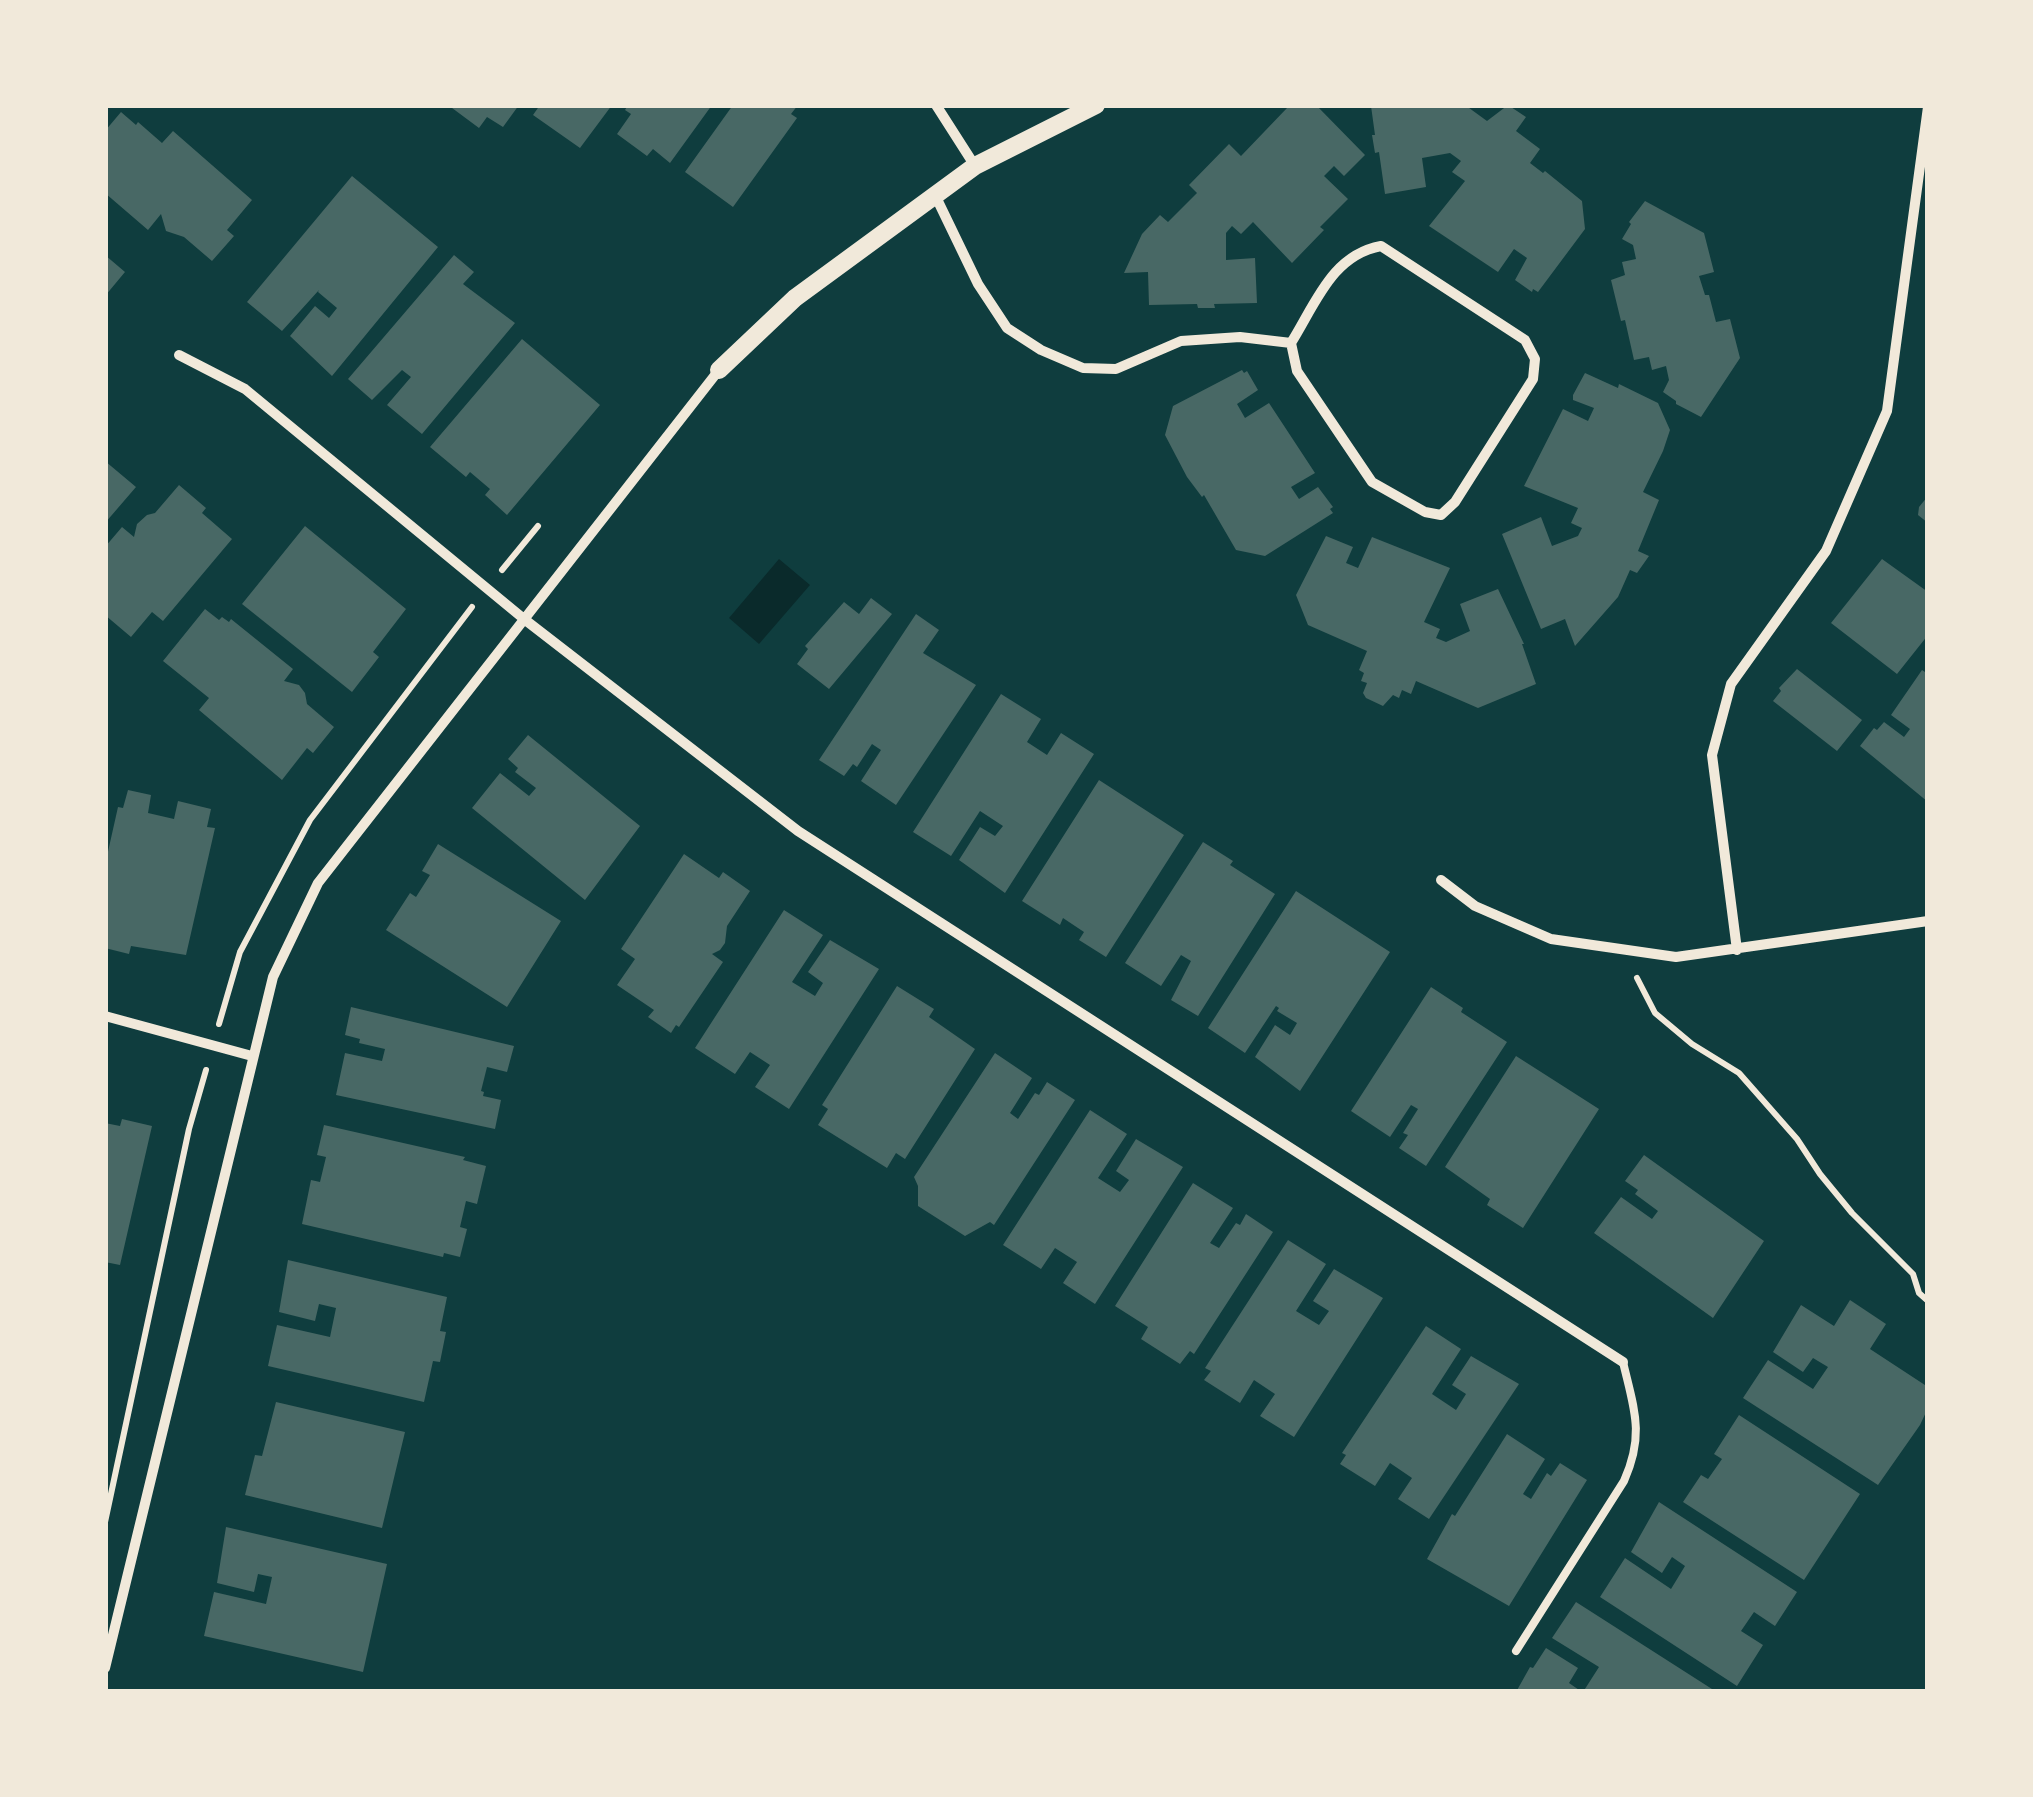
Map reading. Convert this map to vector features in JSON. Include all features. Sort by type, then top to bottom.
[{"type":"street","points":[[936,105],[975,166]]},
{"type":"street","points":[[105,1668],[273,978],[318,883],[719,370],[796,298],[975,166],[1096,105]]},
{"type":"street","points":[[1737,950],[1712,755],[1732,684],[1826,550],[1887,410],[1928,107]]},
{"type":"street","points":[[935,195],[978,284],[1007,328],[1041,350],[1083,368],[1116,370],[1181,341],[1240,337],[1291,343]]},
{"type":"street","points":[[1381,246],[1526,340],[1536,359],[1533,379],[1454,502],[1441,515],[1425,512],[1372,482],[1297,371],[1291,343],[1340,263],[1362,250],[1381,246]]},
{"type":"street","points":[[180,356],[245,390],[524,619],[798,831],[1622,1362]]},
{"type":"street","points":[[1442,880],[1476,906],[1550,939],[1676,957],[1928,921]]},
{"type":"street","points":[[105,1016],[252,1056]]},
{"type":"lane","points":[[1516,1650],[1635,1458],[1639,1430],[1622,1362]]},
{"type":"path","points":[[1624,950],[1655,1013],[1692,1044],[1740,1073],[1797,1139],[1852,1214],[1913,1274],[1920,1293],[1928,1301]]},
{"type":"water","points":[[779,559],[810,585],[759,644],[729,618]]},
{"type":"building","points":[[448,105],[519,105],[503,127],[487,117],[479,128]]},
{"type":"building","points":[[540,105],[612,105],[580,148],[533,115]]},
{"type":"building","points":[[628,105],[712,105],[670,163],[653,149],[647,156],[617,134],[631,114],[625,110]]},
{"type":"building","points":[[733,105],[798,105],[791,114],[797,118],[733,207],[685,172]]},
{"type":"building","points":[[1465,105],[1487,121],[1508,105],[1526,117],[1516,131],[1540,149],[1530,163],[1582,201],[1585,229],[1538,292],[1515,280],[1527,258],[1514,249],[1498,272],[1429,226],[1465,181],[1452,172],[1461,161],[1450,153],[1422,158],[1426,187],[1385,194],[1379,152],[1375,153],[1372,135],[1371,106]]},
{"type":"building","points":[[1318,107],[1365,155],[1344,176],[1334,166],[1324,176],[1348,199],[1320,227],[1324,230],[1292,263],[1253,222],[1241,234],[1232,226],[1226,233],[1226,260],[1255,258],[1257,303],[1214,304],[1215,308],[1198,308],[1197,304],[1149,305],[1148,272],[1124,273],[1142,234],[1160,215],[1168,222],[1197,193],[1189,185],[1229,144],[1241,156],[1287,108]]},
{"type":"building","points":[[121,112],[162,143],[173,131],[252,200],[227,230],[234,236],[212,261],[184,237],[166,231],[161,214],[148,230],[105,193],[105,131]]},
{"type":"building","points":[[352,176],[438,247],[332,376],[290,336],[315,306],[329,318],[337,308],[319,290],[282,331],[247,302]]},
{"type":"building","points":[[1645,201],[1704,233],[1714,272],[1699,276],[1716,322],[1730,319],[1740,358],[1701,417],[1663,392],[1669,380],[1666,366],[1652,370],[1649,357],[1634,360],[1625,320],[1621,321],[1611,280],[1625,275],[1622,262],[1636,259],[1633,245],[1622,239]]},
{"type":"building","points":[[105,255],[125,272],[105,296]]},
{"type":"building","points":[[454,255],[474,272],[463,284],[515,323],[422,434],[387,405],[411,377],[402,370],[372,400],[348,379]]},
{"type":"building","points":[[522,339],[600,405],[507,515],[485,495],[490,489],[470,472],[466,477],[430,447]]},
{"type":"building","points":[[1242,370],[1247,371],[1258,390],[1237,404],[1245,418],[1269,403],[1315,473],[1291,487],[1299,499],[1318,487],[1333,507],[1333,513],[1265,556],[1236,550],[1204,495],[1187,477],[1165,435],[1173,406]]},
{"type":"building","points":[[1585,373],[1658,403],[1670,430],[1643,492],[1659,500],[1638,551],[1649,556],[1637,573],[1630,570],[1618,597],[1575,646],[1565,619],[1541,629],[1502,534],[1541,517],[1552,546],[1578,536],[1582,528],[1571,523],[1578,508],[1524,486],[1563,409],[1588,421],[1594,408],[1573,400]]},
{"type":"building","points":[[105,461],[136,487],[105,523]]},
{"type":"building","points":[[179,485],[206,508],[202,513],[232,539],[163,621],[152,612],[131,637],[105,615],[105,547],[122,527],[134,537],[137,524],[155,513]]},
{"type":"building","points":[[1928,496],[1928,523],[1918,515]]},
{"type":"building","points":[[305,526],[406,609],[373,652],[379,657],[352,692],[242,604]]},
{"type":"building","points":[[1326,536],[1353,547],[1346,563],[1358,568],[1372,537],[1450,568],[1424,622],[1440,629],[1436,638],[1446,642],[1470,631],[1460,604],[1498,589],[1524,644],[1536,684],[1478,708],[1416,681],[1411,694],[1402,690],[1399,698],[1393,695],[1383,706],[1366,698],[1363,693],[1367,683],[1361,681],[1364,673],[1359,670],[1367,651],[1308,625],[1296,595]]},
{"type":"building","points":[[1882,559],[1928,592],[1928,635],[1897,674],[1831,623]]},
{"type":"building","points":[[871,598],[892,614],[829,689],[797,664],[808,649],[805,646],[844,602],[859,614]]},
{"type":"building","points":[[205,609],[219,620],[231,619],[293,669],[284,681],[299,685],[307,704],[334,727],[313,753],[307,748],[282,780],[199,710],[209,698],[163,661]]},
{"type":"building","points":[[916,614],[939,630],[923,653],[976,685],[896,805],[861,781],[881,750],[872,744],[857,767],[853,764],[844,776],[819,760]]},
{"type":"building","points":[[1797,669],[1862,720],[1837,751],[1773,701]]},
{"type":"building","points":[[1922,670],[1928,674],[1928,802],[1860,746],[1884,722],[1904,737],[1910,729],[1891,715]]},
{"type":"building","points":[[1001,694],[1041,719],[1027,742],[1047,755],[1061,733],[1094,754],[1005,893],[959,860],[980,827],[995,836],[1003,826],[980,811],[951,856],[913,832]]},
{"type":"building","points":[[528,735],[640,826],[585,900],[472,808],[500,773],[529,796],[536,788],[515,772],[518,768],[508,759]]},
{"type":"building","points":[[1099,780],[1184,835],[1106,957],[1079,940],[1084,932],[1063,918],[1060,925],[1022,901]]},
{"type":"building","points":[[128,790],[151,795],[148,813],[174,819],[178,801],[211,809],[207,827],[215,828],[186,955],[131,946],[129,954],[105,948],[105,865],[118,807],[123,808]]},
{"type":"building","points":[[1203,842],[1275,894],[1198,1016],[1171,1000],[1191,961],[1181,955],[1161,986],[1125,963]]},
{"type":"building","points":[[438,844],[561,921],[507,1007],[386,930],[410,893],[416,897],[430,875],[422,871]]},
{"type":"building","points":[[684,854],[719,878],[723,872],[750,891],[727,926],[725,943],[712,954],[723,962],[671,1033],[648,1017],[654,1010],[617,985],[635,959],[621,949]]},
{"type":"building","points":[[1296,891],[1390,952],[1300,1091],[1255,1057],[1275,1025],[1290,1035],[1297,1023],[1277,1011],[1279,1008],[1276,1006],[1245,1053],[1208,1028]]},
{"type":"building","points":[[784,910],[823,935],[792,982],[815,996],[823,983],[808,972],[830,940],[879,969],[789,1109],[755,1087],[770,1065],[750,1052],[735,1074],[695,1048]]},
{"type":"building","points":[[897,986],[934,1009],[929,1017],[975,1049],[905,1159],[896,1153],[887,1168],[818,1125],[828,1109],[822,1105]]},
{"type":"building","points":[[1431,987],[1507,1042],[1426,1166],[1399,1148],[1418,1109],[1411,1105],[1390,1137],[1351,1111]]},
{"type":"building","points":[[351,1007],[514,1046],[507,1072],[487,1067],[481,1091],[483,1096],[501,1100],[495,1129],[336,1095],[345,1053],[382,1061],[385,1049],[345,1035]]},
{"type":"building","points":[[995,1053],[1032,1078],[1010,1113],[1018,1119],[1047,1082],[1075,1100],[994,1225],[990,1222],[965,1236],[918,1206],[914,1177]]},
{"type":"building","points":[[1516,1056],[1599,1109],[1523,1228],[1487,1205],[1490,1199],[1445,1167]]},
{"type":"building","points":[[1090,1110],[1127,1134],[1098,1178],[1120,1192],[1129,1180],[1116,1171],[1136,1139],[1183,1167],[1095,1304],[1063,1283],[1077,1262],[1055,1248],[1041,1269],[1003,1245]]},
{"type":"building","points":[[122,1119],[152,1126],[120,1265],[105,1262],[105,1123],[120,1126]]},
{"type":"building","points":[[324,1125],[465,1157],[463,1160],[486,1166],[477,1204],[466,1201],[460,1227],[467,1229],[460,1257],[444,1253],[443,1257],[302,1224],[311,1180],[320,1182],[326,1157],[317,1155]]},
{"type":"building","points":[[1644,1155],[1764,1241],[1713,1318],[1594,1233],[1621,1197],[1652,1219],[1658,1211],[1625,1181]]},
{"type":"building","points":[[1193,1183],[1233,1208],[1210,1243],[1219,1248],[1246,1214],[1273,1232],[1194,1354],[1190,1351],[1180,1364],[1141,1339],[1148,1327],[1115,1306]]},
{"type":"building","points":[[1288,1240],[1326,1264],[1296,1311],[1319,1325],[1329,1311],[1313,1301],[1334,1269],[1383,1298],[1294,1437],[1260,1416],[1275,1394],[1254,1380],[1240,1403],[1204,1380],[1211,1371],[1205,1368]]},
{"type":"building","points":[[288,1260],[447,1297],[440,1331],[446,1332],[440,1362],[433,1361],[424,1402],[268,1366],[277,1325],[330,1337],[336,1308],[319,1304],[315,1321],[279,1312]]},
{"type":"building","points":[[1850,1300],[1886,1324],[1870,1349],[1928,1387],[1928,1408],[1920,1425],[1878,1485],[1743,1398],[1768,1360],[1813,1389],[1828,1367],[1813,1358],[1803,1372],[1773,1352],[1801,1305],[1834,1326]]},
{"type":"building","points":[[1426,1326],[1461,1349],[1432,1394],[1456,1410],[1466,1394],[1452,1385],[1471,1356],[1519,1384],[1429,1519],[1398,1499],[1412,1478],[1390,1463],[1375,1486],[1340,1464],[1346,1455],[1342,1453]]},
{"type":"building","points":[[276,1402],[405,1432],[382,1528],[245,1495],[255,1455],[262,1456]]},
{"type":"building","points":[[1739,1415],[1860,1494],[1804,1580],[1683,1502],[1701,1475],[1708,1479],[1722,1459],[1714,1454]]},
{"type":"building","points":[[1507,1434],[1545,1459],[1523,1494],[1531,1499],[1547,1473],[1551,1476],[1560,1463],[1587,1480],[1509,1606],[1427,1559],[1452,1514],[1455,1516]]},
{"type":"building","points":[[1659,1502],[1797,1592],[1775,1626],[1754,1612],[1741,1631],[1763,1645],[1737,1686],[1600,1597],[1625,1558],[1671,1589],[1685,1566],[1672,1557],[1662,1573],[1631,1552]]},
{"type":"building","points":[[226,1527],[387,1564],[363,1672],[204,1636],[214,1592],[266,1604],[272,1577],[258,1574],[254,1592],[217,1583]]},
{"type":"building","points":[[1576,1602],[1712,1689],[1583,1692],[1599,1667],[1552,1638]]},
{"type":"building","points":[[1546,1648],[1578,1668],[1569,1683],[1582,1692],[1516,1692]]}]
